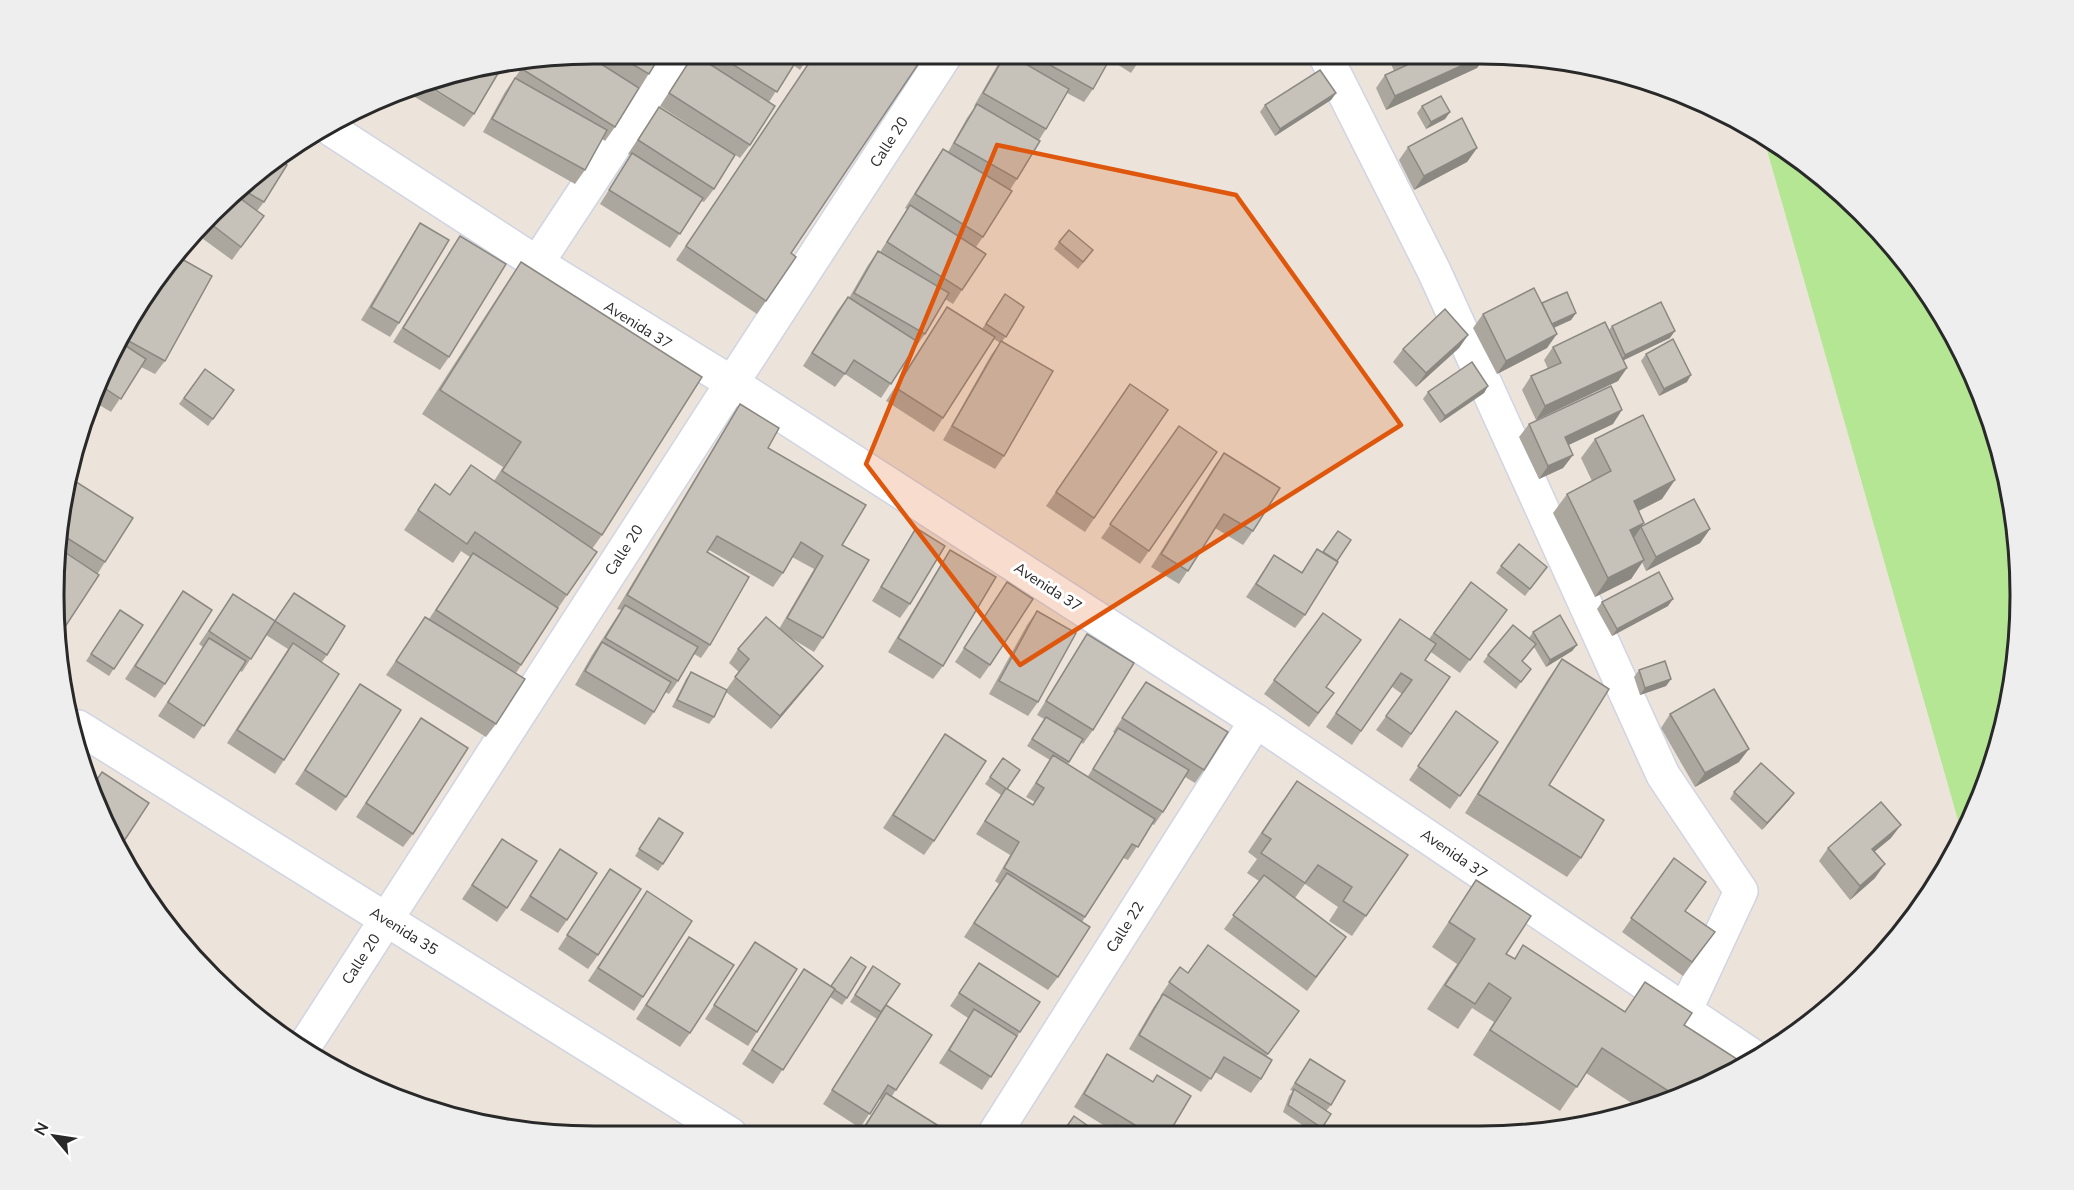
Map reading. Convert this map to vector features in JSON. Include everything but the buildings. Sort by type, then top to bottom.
[{"type":"street","points":[[537,263],[668,64]]},
{"type":"street","name":"Calle 20","points":[[308,1041],[939,64]]},
{"type":"street","points":[[1330,64],[1434,271],[1663,775],[1740,891],[1685,1011]]},
{"type":"street","name":"Avenida 37","points":[[336,133],[537,263],[732,383],[1256,721],[1747,1052]]},
{"type":"street","name":"Calle 22","points":[[999,1126],[1256,721]]},
{"type":"street","name":"Avenida 35","points":[[82,730],[717,1126]]},
{"type":"highlighted area","points":[[997,145],[1236,195],[1401,425],[1020,665],[866,464]]},
{"type":"green space","points":[[1767,150],[1829,196],[1878,245],[1900,272],[1920,300],[1955,360],[1981,424],[1991,458],[2005,526],[2008,560],[2010,595],[2005,664],[1991,732],[1981,766],[1959,822]]}]
